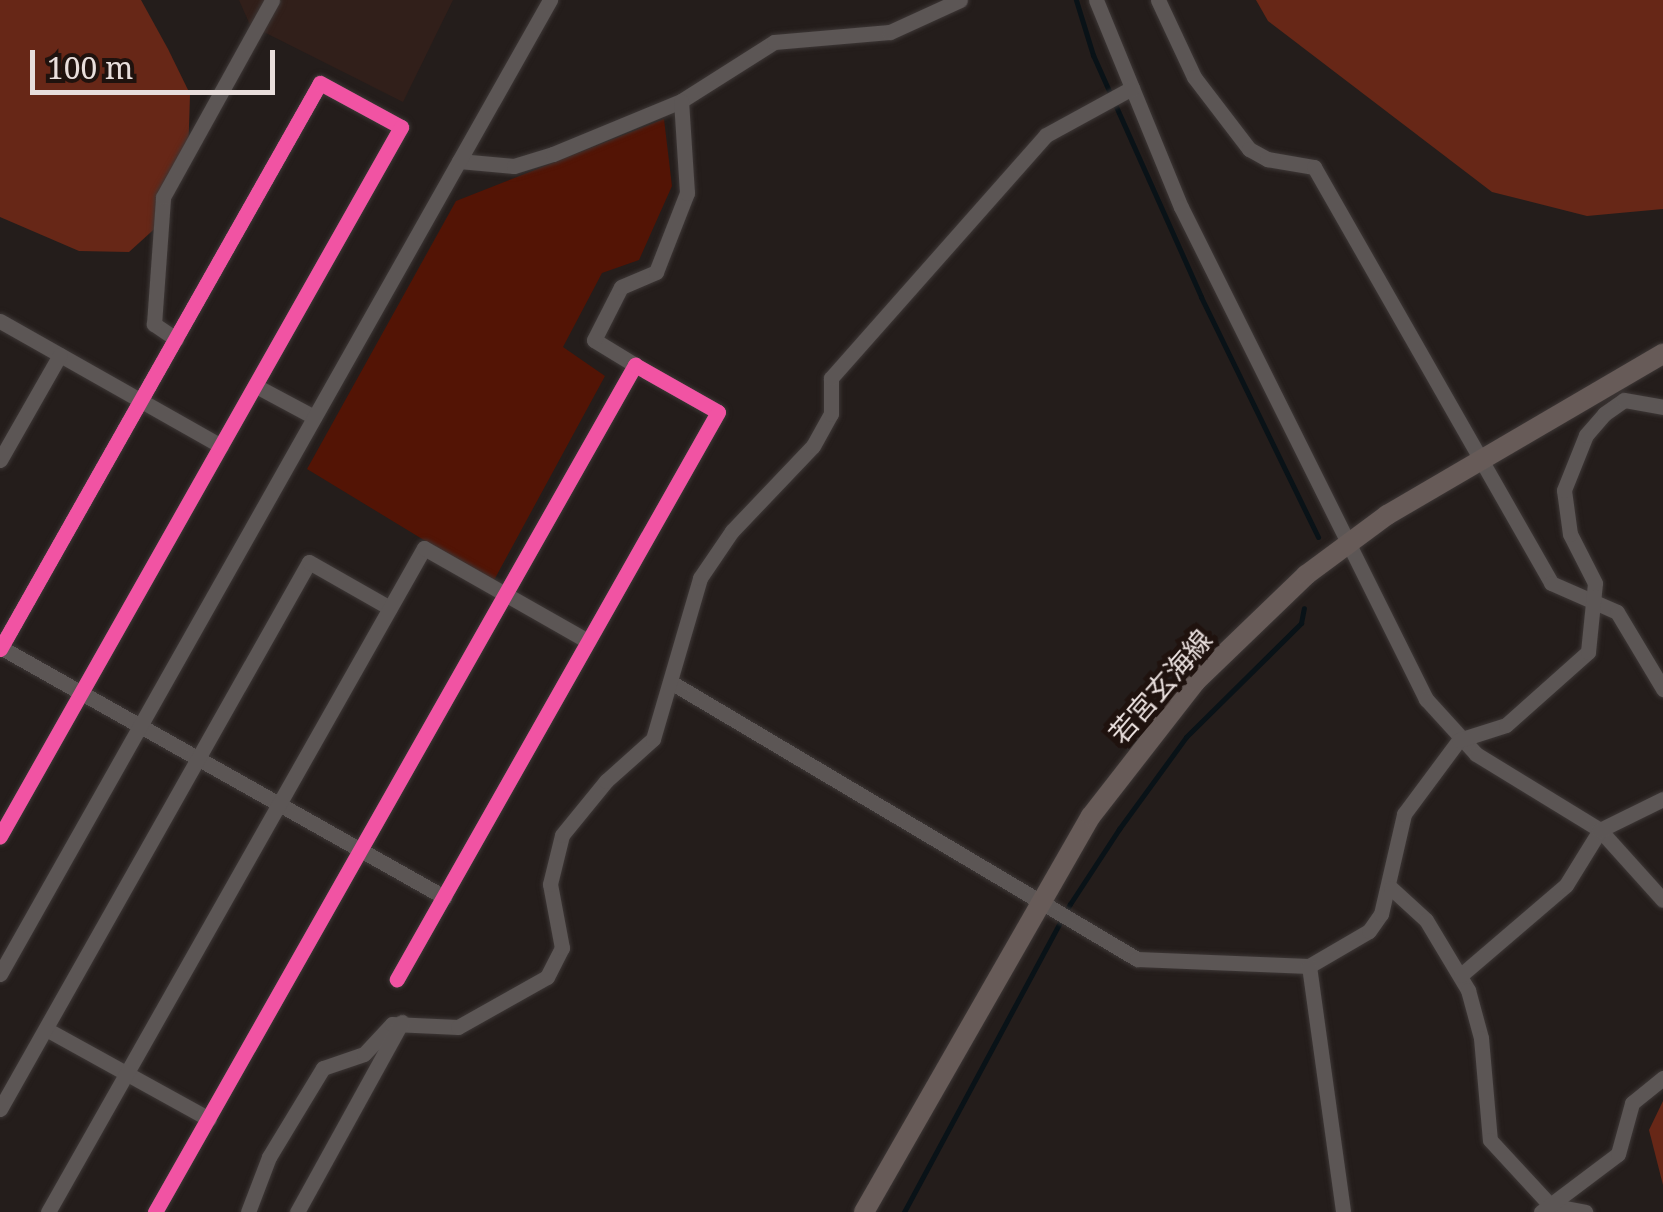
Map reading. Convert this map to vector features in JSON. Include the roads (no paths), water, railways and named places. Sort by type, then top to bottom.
[{"type":"main road","name":"若宮玄海線","points":[[864,1212],[1090,816],[1196,682],[1256,621],[1348,545],[1478,458],[1663,354]]},
{"type":"street","points":[[176,338],[154,324],[163,198],[272,0]]},
{"type":"street","points":[[0,974],[550,0]]},
{"type":"street","points":[[459,161],[514,166],[680,101],[774,42],[890,32],[960,0]]},
{"type":"street","points":[[1096,0],[1181,206],[1426,699],[1460,740],[1600,830],[1663,900]]},
{"type":"street","points":[[1158,0],[1194,77],[1249,149],[1314,167],[1551,583],[1616,612],[1640,642],[1663,689]]},
{"type":"street","points":[[0,836],[82,693],[256,386],[401,128],[320,84],[0,648],[82,693],[198,758],[444,897]]},
{"type":"street","points":[[248,1212],[269,1158],[323,1068],[364,1054],[392,1024],[458,1027],[547,978],[562,948],[550,869],[562,835],[606,781],[653,739],[674,684],[700,578],[732,531],[813,446],[831,414],[831,378],[1046,135],[1132,88]]},
{"type":"street","points":[[397,979],[718,412],[594,340],[621,287],[656,272],[687,193],[680,101]]},
{"type":"street","points":[[0,320],[222,446]]},
{"type":"street","points":[[0,460],[60,354]]},
{"type":"street","points":[[155,1212],[635,364]]},
{"type":"street","points":[[256,386],[314,418]]},
{"type":"street","points":[[674,684],[1137,959],[1158,965],[1308,966],[1369,931],[1391,888],[1404,814],[1460,740],[1506,725],[1588,652],[1596,600],[1570,534],[1564,490],[1586,435],[1604,414],[1624,400],[1663,407]]},
{"type":"street","points":[[48,1212],[424,548],[588,641]]},
{"type":"street","points":[[0,1110],[310,562],[390,608]]},
{"type":"street","points":[[1461,975],[1566,885],[1600,830],[1663,799]]},
{"type":"street","points":[[1391,888],[1426,920],[1461,975],[1481,1038],[1490,1140],[1546,1208],[1584,1212]]},
{"type":"street","points":[[1308,966],[1344,1212]]},
{"type":"street","points":[[296,1212],[402,1022]]},
{"type":"street","points":[[46,1029],[209,1120]]},
{"type":"street","points":[[1546,1208],[1618,1154],[1632,1103],[1663,1078]]},
{"type":"waterway","points":[[1076,0],[1093,55],[1201,297],[1318,537]]},
{"type":"waterway","points":[[904,1212],[1070,904],[1119,829],[1186,737],[1301,623],[1304,608]]}]
